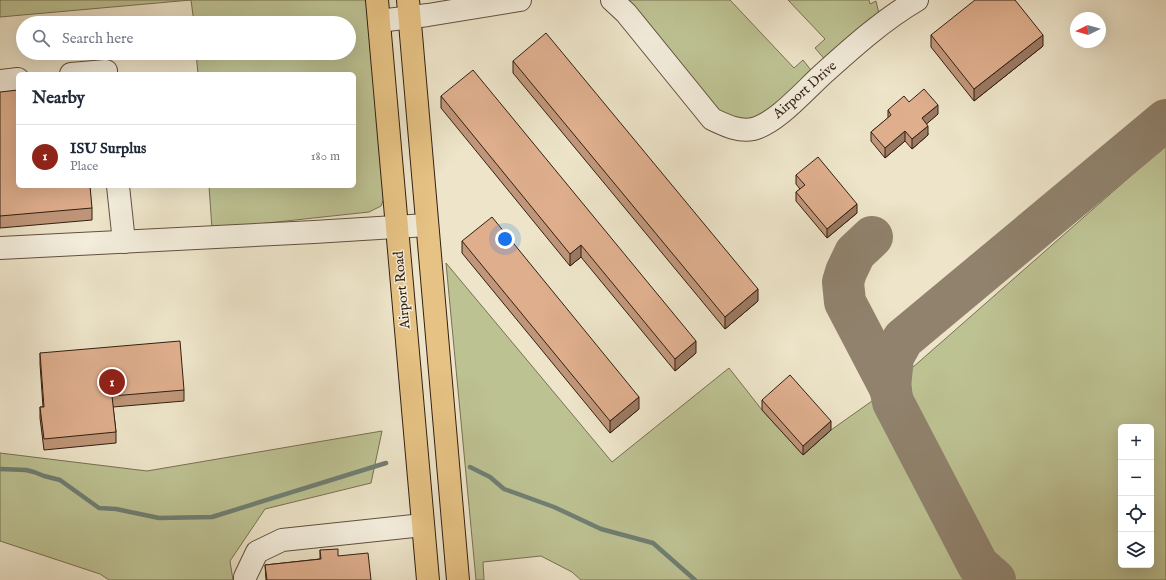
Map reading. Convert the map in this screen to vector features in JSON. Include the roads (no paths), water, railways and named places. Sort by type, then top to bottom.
[{"type":"main road","points":[[409,9],[458,580]]},
{"type":"main road","name":"Airport Road","points":[[378,10],[428,580]]},
{"type":"street","points":[[378,10],[520,0]]},
{"type":"street","name":"Airport Drive","points":[[612,0],[626,13],[712,119],[731,128],[752,129],[773,119],[895,13],[917,0]]},
{"type":"street","points":[[94,72],[106,72]]},
{"type":"street","points":[[0,81],[16,79]]},
{"type":"street","points":[[118,188],[124,242]]},
{"type":"street","points":[[0,248],[397,227],[427,224]]},
{"type":"street","points":[[245,580],[257,552],[282,540],[423,526]]},
{"type":"waterway","points":[[0,469],[26,470],[60,480],[99,508],[116,509],[159,518],[212,517],[386,463]]},
{"type":"waterway","points":[[470,467],[490,477],[504,489],[554,507],[601,529],[653,543],[695,580]]},
{"type":"place","name":"ISU Surplus","points":[[112,382]]}]
